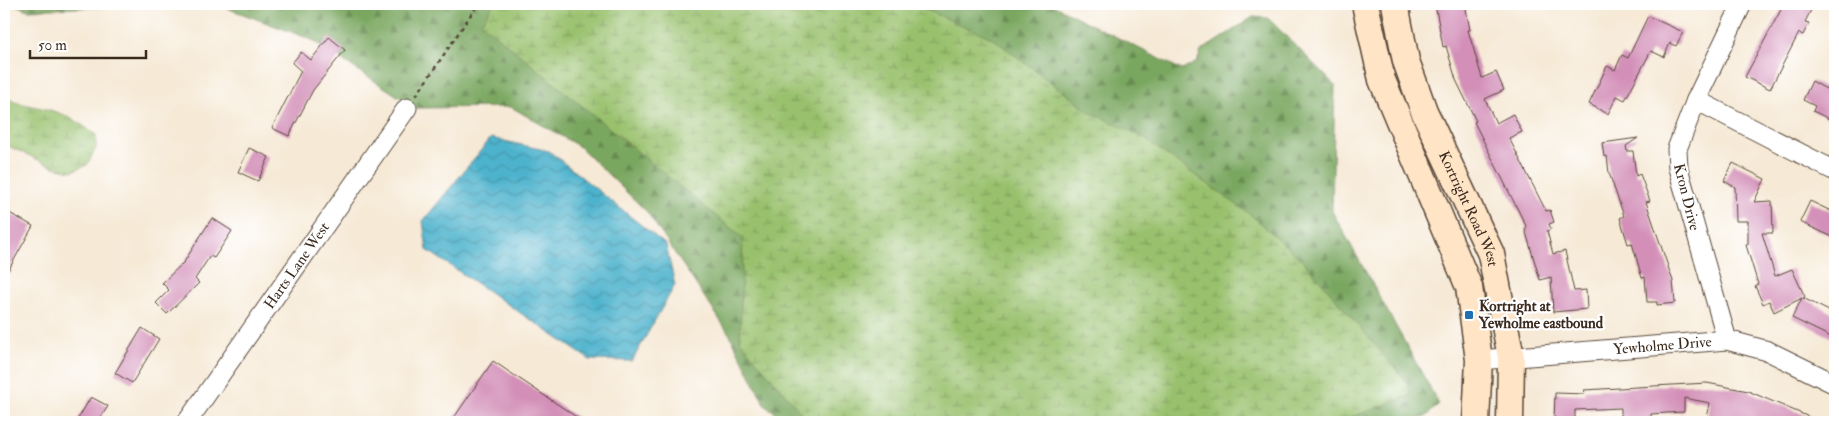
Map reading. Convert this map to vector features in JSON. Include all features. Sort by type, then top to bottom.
[{"type":"street","name":"Kortright Road West","points":[[1365,4],[1382,80],[1469,287],[1479,360],[1476,422]]},
{"type":"street","name":"Kortright Road West","points":[[1395,4],[1406,61],[1424,111],[1490,254],[1511,357],[1510,422]]},
{"type":"street","name":"Kron Drive","points":[[1726,340],[1678,168],[1677,149],[1696,100],[1742,4]]},
{"type":"street","points":[[1696,100],[1835,171]]},
{"type":"street","name":"Harts Lane West","points":[[187,422],[407,108]]},
{"type":"street","name":"Yewholme Drive","points":[[1479,360],[1726,340],[1768,351],[1835,384]]},
{"type":"path","points":[[407,108],[478,4]]},
{"type":"green space","points":[[13,4],[173,4],[28,10]]},
{"type":"green space","points":[[216,4],[1051,4],[1182,70],[1197,62],[1201,51],[1253,17],[1268,18],[1335,85],[1332,211],[1439,404],[1426,417],[1411,422],[788,422],[765,405],[730,335],[647,212],[580,147],[511,107],[416,108],[310,39]]},
{"type":"green space","points":[[494,4],[912,4],[992,38],[1090,112],[1142,137],[1251,215],[1307,265],[1408,384],[1411,395],[1338,422],[809,422],[740,341],[743,238],[481,23]]},
{"type":"green space","points":[[4,96],[19,103],[52,110],[69,117],[96,135],[96,148],[87,165],[72,171],[54,167],[4,144]]},
{"type":"water","points":[[491,138],[549,151],[666,245],[675,285],[632,361],[590,360],[427,250],[423,221]]},
{"type":"building","points":[[1435,4],[1465,4],[1470,30],[1468,30],[1482,78],[1496,72],[1504,90],[1485,99],[1496,123],[1513,114],[1522,132],[1509,138],[1546,211],[1550,210],[1554,222],[1549,224],[1551,229],[1547,231],[1553,254],[1565,251],[1574,291],[1586,290],[1587,309],[1553,312],[1551,277],[1540,280],[1525,229],[1527,228],[1474,122],[1476,121],[1456,80],[1446,46],[1443,47]]},
{"type":"building","points":[[1784,4],[1814,4],[1805,22],[1809,23],[1803,35],[1799,33],[1770,89],[1745,77]]},
{"type":"building","points":[[1648,16],[1683,32],[1676,46],[1670,43],[1664,57],[1651,51],[1625,100],[1617,96],[1608,114],[1589,104],[1607,66],[1615,70],[1622,55],[1628,58]]},
{"type":"building","points":[[329,37],[345,50],[313,90],[289,136],[272,128],[301,71],[292,63],[301,52],[311,60]]},
{"type":"building","points":[[1835,71],[1835,122],[1813,111],[1815,106],[1803,100],[1812,81],[1826,89]]},
{"type":"building","points":[[1638,138],[1626,146],[1627,151],[1633,151],[1636,176],[1640,174],[1650,201],[1646,202],[1673,281],[1675,303],[1657,305],[1657,302],[1647,302],[1645,277],[1642,278],[1632,243],[1628,244],[1620,218],[1624,216],[1609,173],[1607,156],[1604,157],[1602,143]]},
{"type":"building","points":[[249,148],[269,157],[258,181],[238,172]]},
{"type":"building","points":[[1733,163],[1765,179],[1754,202],[1772,201],[1773,233],[1762,233],[1775,276],[1792,269],[1805,297],[1803,298],[1835,314],[1835,339],[1792,318],[1802,298],[1774,312],[1769,301],[1763,304],[1755,286],[1758,284],[1746,245],[1748,244],[1748,221],[1736,221],[1735,187],[1724,181]]},
{"type":"building","points":[[1810,201],[1835,213],[1835,238],[1800,222]]},
{"type":"building","points":[[4,210],[33,226],[4,278]]},
{"type":"building","points":[[212,218],[232,231],[214,258],[210,256],[195,279],[199,283],[167,314],[156,303],[169,290],[162,283],[184,262]]},
{"type":"building","points":[[142,328],[159,339],[132,383],[115,373]]},
{"type":"building","points":[[493,361],[584,422],[451,422]]},
{"type":"building","points":[[1707,383],[1748,391],[1821,422],[1734,422],[1707,418],[1710,403],[1684,398],[1684,412],[1651,414],[1651,420],[1621,422],[1621,408],[1575,410],[1575,422],[1554,422],[1555,393],[1585,394],[1584,390]]},
{"type":"building","points":[[91,397],[108,406],[98,422],[76,422]]},
{"type":"place","name":"Kortright at Yewholme eastbound","points":[[1469,315]]}]
